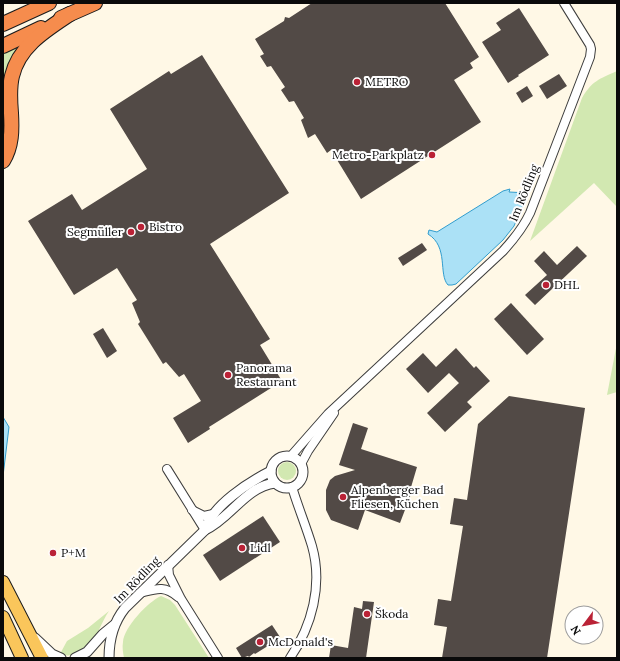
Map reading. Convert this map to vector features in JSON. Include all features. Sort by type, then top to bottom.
[{"type":"highway","points":[[3,24],[49,3]]},
{"type":"highway","points":[[3,46],[95,3]]},
{"type":"highway","points":[[3,161],[11,141],[10,96],[12,76],[18,60],[24,50],[38,36],[70,14]]},
{"type":"main road","points":[[3,582],[42,658]]},
{"type":"main road","points":[[3,617],[22,658]]},
{"type":"street","name":"Im Rödling","points":[[205,530],[209,519],[213,514],[243,487],[271,471],[274,462],[278,459],[291,456],[322,419],[503,251],[522,229],[530,213],[590,58],[590,45],[564,3]]},
{"type":"street","name":"Im Rödling","points":[[292,488],[301,480],[303,472],[301,464],[308,451],[341,402]]},
{"type":"street","points":[[291,456],[301,464]]},
{"type":"street","points":[[167,469],[205,530]]},
{"type":"street","points":[[271,471],[275,483],[282,488],[292,488],[312,546],[316,579],[314,602],[309,623],[302,639],[290,658]]},
{"type":"street","name":"Im Rödling","points":[[109,658],[110,640],[114,625],[122,613],[140,593],[205,530],[220,521],[253,492],[263,486],[275,483]]},
{"type":"street","points":[[192,510],[204,516],[213,514]]},
{"type":"street","points":[[168,565],[168,575],[181,599],[218,658]]},
{"type":"street","points":[[140,593],[156,589],[165,589],[181,599]]},
{"type":"street","points":[[75,658],[88,652],[102,634],[114,625]]},
{"type":"street","points":[[28,629],[48,651],[61,658]]},
{"type":"green space","points":[[23,43],[4,111],[3,52]]},
{"type":"green space","points":[[617,71],[617,207],[594,183],[530,241],[582,98],[596,81]]},
{"type":"green space","points":[[617,343],[617,392],[607,395]]},
{"type":"green space","points":[[287,462],[293,465],[296,471],[293,477],[287,480],[281,477],[278,471],[281,465]]},
{"type":"green space","points":[[161,596],[170,600],[175,605],[209,658],[124,658],[124,636],[132,622],[144,609]]},
{"type":"green space","points":[[109,611],[95,639],[87,648],[72,655],[60,654],[67,641],[88,628]]},
{"type":"water","points":[[510,189],[509,192],[528,193],[514,226],[503,240],[456,284],[448,285],[445,280],[439,246],[428,234],[429,230],[437,232],[503,191]]},
{"type":"water","points":[[3,417],[9,427],[3,476]]},
{"type":"building","name":"METRO","points":[[312,3],[445,3],[479,57],[470,63],[473,68],[454,80],[481,122],[361,199],[331,150],[327,153],[315,134],[308,138],[301,120],[304,118],[294,101],[289,102],[281,90],[285,87],[271,66],[267,67],[260,56],[264,54],[255,39],[284,21],[285,17],[289,18]]},
{"type":"building","points":[[519,8],[549,55],[508,83],[482,42],[501,30],[496,23]]},
{"type":"building","name":"Segmüller","points":[[202,55],[289,193],[210,244],[270,339],[260,345],[282,381],[209,427],[210,429],[188,443],[173,418],[201,401],[184,374],[179,377],[166,362],[163,364],[138,324],[140,322],[132,303],[137,300],[117,268],[74,295],[28,221],[72,194],[82,210],[147,169],[110,109],[169,71],[171,74]]},
{"type":"building","points":[[559,74],[567,86],[547,99],[539,86]]},
{"type":"building","points":[[527,86],[533,96],[522,103],[516,93]]},
{"type":"building","points":[[422,243],[427,250],[403,266],[398,258]]},
{"type":"building","name":"DHL","points":[[577,246],[587,256],[535,305],[525,295],[547,275],[534,261],[544,251],[557,265]]},
{"type":"building","points":[[511,303],[544,339],[527,355],[494,319]]},
{"type":"building","points":[[103,328],[117,351],[107,358],[93,334]]},
{"type":"building","points":[[456,348],[474,368],[476,366],[490,381],[467,402],[472,407],[445,432],[427,413],[459,383],[449,373],[428,393],[406,369],[423,353],[436,367]]},
{"type":"building","points":[[509,396],[585,408],[547,658],[442,658],[447,627],[434,625],[438,599],[451,601],[463,526],[450,524],[454,498],[467,500],[478,424]]},
{"type":"building","points":[[353,423],[368,428],[361,449],[417,467],[409,494],[411,494],[400,523],[365,510],[358,530],[331,520],[326,510],[326,490],[330,480],[335,476],[355,470],[339,465]]},
{"type":"building","name":"Lidl","points":[[263,516],[280,542],[220,581],[203,555]]},
{"type":"building","points":[[363,601],[374,602],[366,658],[329,658],[331,645],[348,648],[354,607],[362,609]]},
{"type":"building","name":"McDonald's","points":[[272,625],[280,637],[278,638],[279,639],[255,654],[254,653],[249,657],[242,658],[236,648]]},
{"type":"place","name":"METRO","points":[[357,82]]},
{"type":"place","name":"Metro-Parkplatz","points":[[432,155]]},
{"type":"place","name":"Bistro","points":[[141,227]]},
{"type":"place","name":"Segmüller","points":[[131,232]]},
{"type":"place","name":"DHL","points":[[546,285]]},
{"type":"place","name":"Panorama Restaurant","points":[[228,375]]},
{"type":"place","name":"Alpenberger Bad Fliesen, Küchen","points":[[343,497]]},
{"type":"place","name":"Lidl","points":[[242,548]]},
{"type":"place","name":"P+M","points":[[53,553]]},
{"type":"place","name":"Škoda","points":[[367,614]]},
{"type":"place","name":"McDonald's","points":[[260,642]]}]
